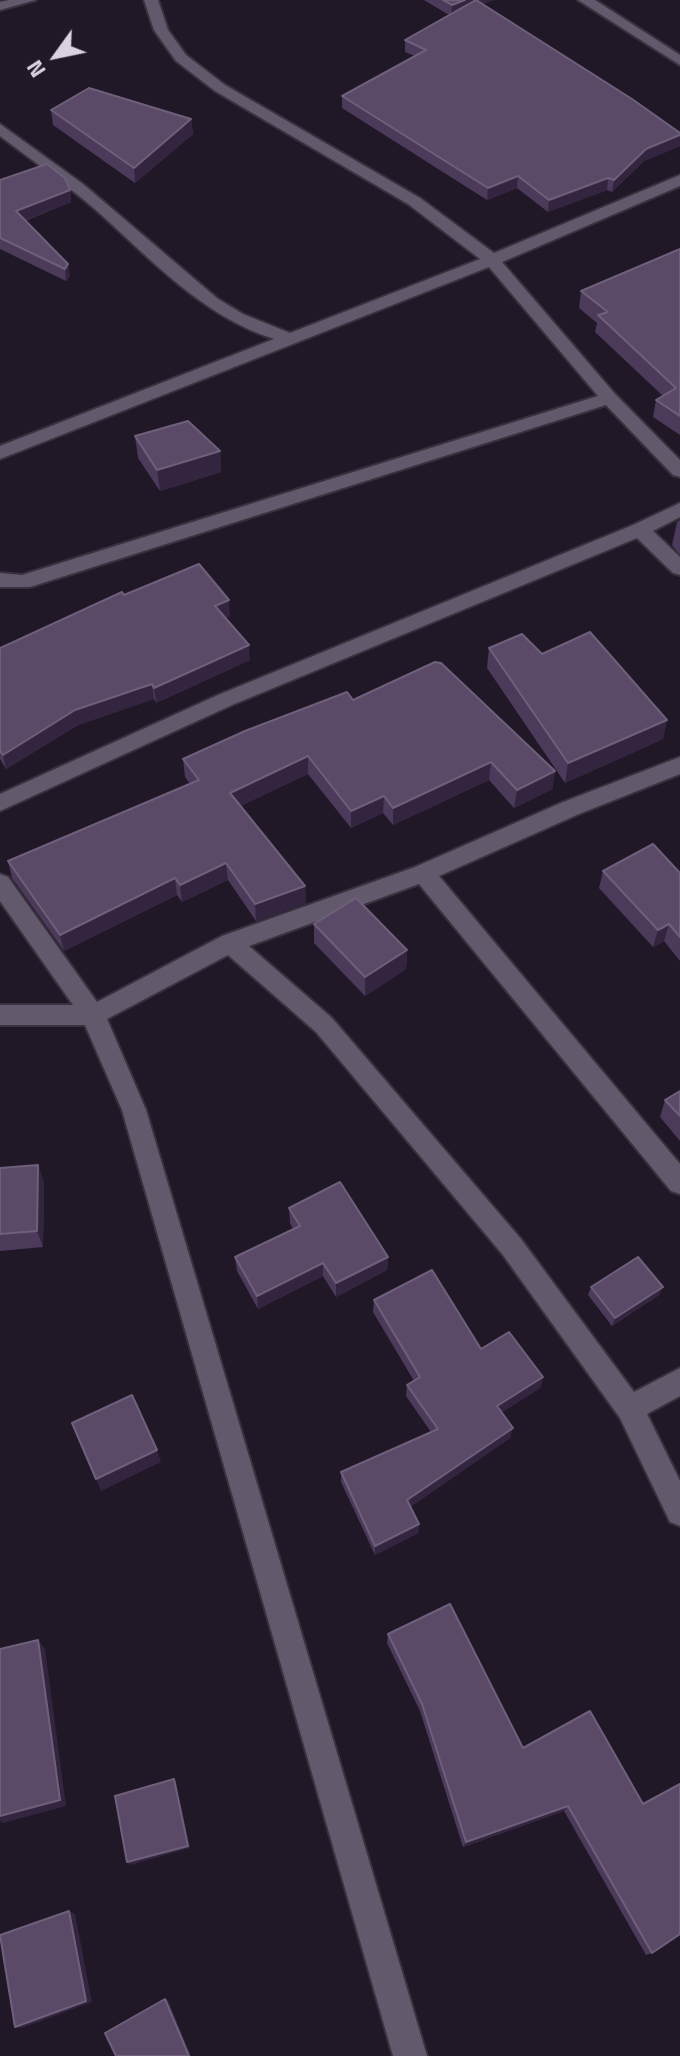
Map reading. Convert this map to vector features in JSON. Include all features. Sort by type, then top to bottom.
[{"type":"street","points":[[0,6],[29,0]]},
{"type":"street","points":[[151,0],[161,30],[181,58],[220,88],[414,201],[492,260],[609,398],[680,471]]},
{"type":"street","points":[[585,0],[680,61]]},
{"type":"street","points":[[0,129],[70,179],[156,258],[236,320],[293,340]]},
{"type":"street","points":[[0,453],[293,340],[680,180]]},
{"type":"street","points":[[0,580],[23,582],[182,530],[493,439],[609,398]]},
{"type":"street","points":[[0,803],[225,700],[640,530],[680,509]]},
{"type":"street","points":[[640,530],[680,568]]},
{"type":"street","points":[[0,1015],[93,1015],[230,943],[423,873],[571,808],[680,765]]},
{"type":"street","points":[[423,873],[680,1183]]},
{"type":"street","points":[[0,883],[93,1015],[134,1110],[410,2056]]},
{"type":"street","points":[[230,943],[324,1025],[512,1247],[630,1409],[680,1512]]},
{"type":"street","points":[[630,1409],[680,1381]]},
{"type":"building","points":[[443,0],[465,0],[452,5]]},
{"type":"building","points":[[476,0],[632,99],[680,135],[646,149],[614,180],[608,178],[549,200],[518,176],[488,188],[342,96],[426,50],[405,40]]},
{"type":"building","points":[[89,88],[191,119],[134,168],[51,110]]},
{"type":"building","points":[[47,164],[65,178],[70,190],[16,211],[68,264],[65,269],[0,238],[0,180]]},
{"type":"building","points":[[680,249],[680,416],[656,400],[676,388],[598,315],[608,312],[581,291]]},
{"type":"building","points":[[188,421],[220,451],[157,470],[135,436]]},
{"type":"building","points":[[199,564],[229,600],[215,606],[249,645],[154,688],[152,684],[75,710],[3,755],[0,751],[0,648],[122,592],[124,595]]},
{"type":"building","points":[[590,632],[667,720],[568,763],[489,648],[522,634],[542,654]]},
{"type":"building","points":[[435,662],[441,663],[555,771],[517,790],[491,762],[393,808],[384,796],[351,811],[308,756],[230,793],[305,886],[255,904],[226,863],[180,885],[175,878],[60,935],[8,861],[199,780],[183,759],[245,731],[347,692],[353,700]]},
{"type":"building","points":[[653,844],[680,873],[680,937],[669,924],[658,930],[603,871]]},
{"type":"building","points":[[356,898],[407,950],[365,977],[314,924]]},
{"type":"building","points":[[680,1091],[680,1116],[665,1100]]},
{"type":"building","points":[[38,1165],[37,1231],[0,1234],[0,1168]]},
{"type":"building","points":[[340,1182],[388,1257],[336,1283],[323,1263],[257,1296],[235,1257],[300,1226],[289,1208]]},
{"type":"building","points":[[638,1257],[663,1287],[615,1318],[591,1287]]},
{"type":"building","points":[[432,1270],[481,1349],[509,1332],[543,1377],[497,1406],[513,1428],[407,1500],[419,1524],[375,1546],[341,1472],[438,1429],[407,1385],[420,1377],[374,1300]]},
{"type":"building","points":[[132,1395],[157,1450],[96,1479],[72,1423]]},
{"type":"building","points":[[450,1604],[523,1748],[590,1711],[643,1804],[680,1784],[680,1934],[652,1953],[568,1806],[466,1842],[422,1704],[388,1634]]},
{"type":"building","points":[[38,1640],[60,1800],[0,1816],[0,1649]]},
{"type":"building","points":[[174,1779],[188,1846],[127,1862],[115,1796]]},
{"type":"building","points":[[69,1911],[86,2001],[15,2027],[0,1935]]},
{"type":"building","points":[[165,1999],[189,2056],[116,2056],[105,2033]]}]
